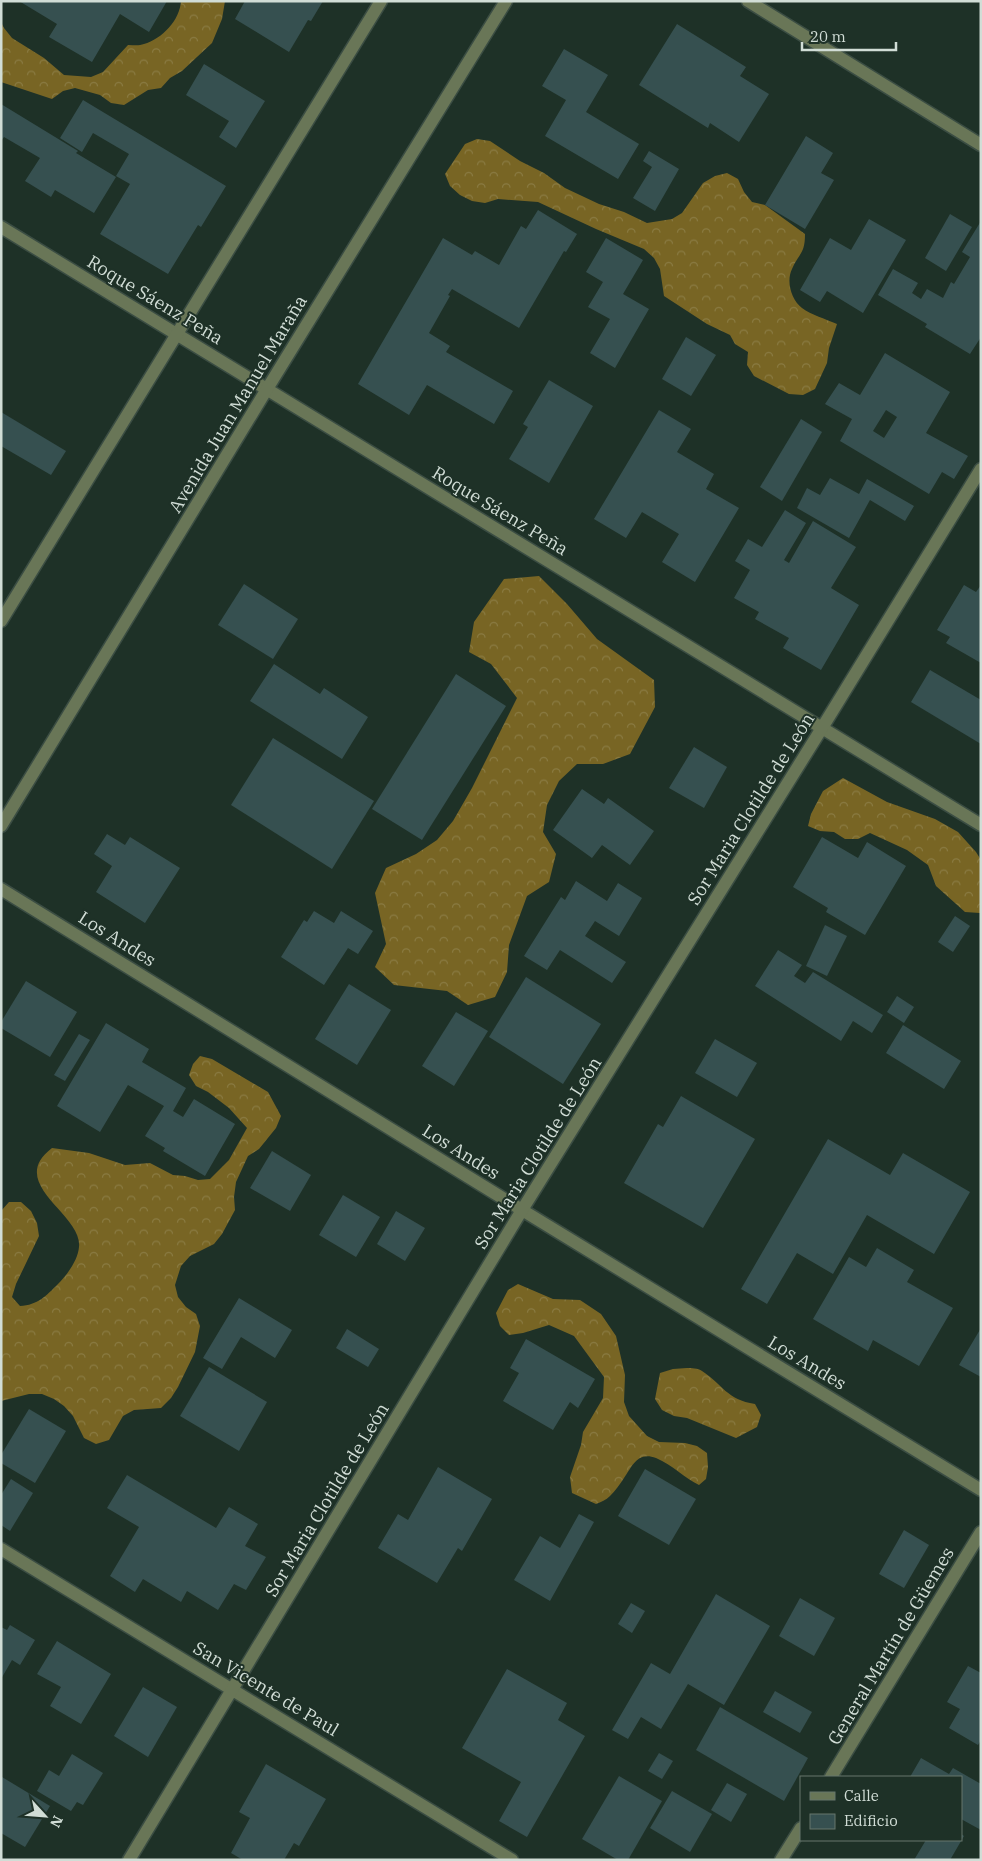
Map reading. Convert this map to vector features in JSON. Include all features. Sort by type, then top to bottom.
[{"type":"street","points":[[1,621],[381,1]]},
{"type":"street","name":"Avenida Juan Manuel Maraña","points":[[1,826],[506,1]]},
{"type":"street","points":[[748,1],[981,145]]},
{"type":"street","name":"Roque Sáenz Peña","points":[[1,227],[981,825]]},
{"type":"street","name":"Sor Maria Clotilde de León","points":[[129,1860],[522,1210],[981,469]]},
{"type":"street","name":"Los Andes","points":[[1,889],[981,1490]]},
{"type":"street","name":"General Martín de Güemes","points":[[832,1776],[981,1532]]},
{"type":"street","name":"San Vicente de Paul","points":[[1,1549],[512,1860]]},
{"type":"street","points":[[781,1860],[800,1830]]},
{"type":"green space","points":[[181,1],[225,1],[222,19],[212,43],[182,71],[170,78],[161,88],[148,90],[124,105],[111,103],[100,95],[75,88],[63,91],[52,99],[1,82],[1,22],[12,38],[44,58],[64,75],[91,77],[103,72],[128,45],[144,44],[157,38],[169,28],[174,22]]},
{"type":"green space","points":[[477,139],[490,141],[520,161],[544,173],[565,188],[647,223],[672,219],[682,213],[703,183],[715,176],[727,173],[738,179],[744,192],[752,202],[765,205],[805,234],[803,250],[790,274],[792,295],[798,305],[814,315],[837,324],[829,348],[827,363],[815,389],[803,395],[789,394],[754,376],[747,365],[748,352],[735,344],[730,335],[707,324],[664,296],[660,269],[654,258],[644,249],[538,202],[498,199],[485,203],[472,201],[460,195],[450,186],[445,174],[465,144]]},
{"type":"green space","points":[[539,576],[567,604],[597,639],[654,680],[655,707],[630,754],[603,764],[577,764],[559,781],[547,805],[543,832],[556,854],[549,882],[527,896],[509,945],[507,972],[495,997],[468,1005],[447,991],[394,985],[375,967],[386,944],[375,893],[386,868],[416,854],[437,840],[453,821],[472,788],[517,698],[491,664],[469,652],[474,622],[504,579]]},
{"type":"green space","points":[[843,778],[887,802],[935,819],[958,832],[981,860],[980,913],[965,912],[936,886],[928,865],[907,850],[870,833],[858,839],[845,839],[834,832],[820,831],[808,826],[811,814],[823,791]]},
{"type":"green space","points":[[200,1056],[212,1059],[268,1092],[281,1116],[276,1128],[259,1149],[248,1156],[236,1182],[235,1210],[222,1234],[214,1244],[190,1256],[181,1266],[175,1285],[178,1297],[186,1307],[196,1314],[200,1326],[195,1352],[178,1387],[161,1408],[134,1410],[123,1416],[109,1440],[96,1444],[84,1438],[73,1416],[54,1399],[42,1394],[29,1394],[1,1401],[1,1211],[9,1202],[21,1202],[31,1211],[37,1223],[39,1236],[16,1284],[12,1297],[20,1306],[32,1304],[50,1292],[68,1272],[78,1252],[77,1235],[70,1223],[49,1199],[41,1186],[37,1174],[40,1161],[52,1148],[89,1153],[125,1165],[150,1163],[173,1175],[198,1180],[210,1179],[229,1160],[247,1128],[229,1108],[208,1092],[196,1086],[189,1075],[193,1064]]},
{"type":"green space","points":[[518,1284],[553,1299],[580,1300],[601,1314],[616,1336],[625,1375],[624,1402],[629,1416],[647,1436],[659,1442],[685,1443],[697,1446],[707,1453],[708,1467],[706,1479],[699,1485],[662,1461],[649,1456],[636,1461],[616,1490],[603,1501],[596,1504],[572,1493],[570,1477],[581,1445],[583,1432],[603,1398],[604,1377],[574,1336],[549,1325],[509,1335],[500,1326],[496,1313],[508,1290]]},
{"type":"green space","points":[[687,1368],[700,1370],[731,1395],[755,1404],[761,1415],[757,1427],[736,1438],[662,1410],[655,1399],[660,1373],[673,1369]]},
{"type":"building","points":[[19,1],[167,1],[149,32],[120,14],[92,62],[49,37],[57,24]]},
{"type":"building","points":[[245,1],[323,1],[311,21],[308,20],[289,52],[235,19]]},
{"type":"building","points":[[677,24],[746,67],[740,76],[769,94],[739,142],[710,123],[708,128],[639,85]]},
{"type":"building","points":[[564,49],[608,75],[586,112],[639,144],[618,179],[545,136],[566,100],[542,86]]},
{"type":"building","points":[[204,64],[265,101],[236,148],[219,137],[229,121],[186,95]]},
{"type":"building","points":[[83,100],[226,186],[201,227],[198,225],[168,274],[100,234],[130,184],[116,176],[129,154],[93,133],[82,152],[60,138]]},
{"type":"building","points":[[1,104],[78,151],[76,153],[116,177],[94,213],[55,190],[51,197],[25,181],[40,158],[4,137],[1,141]]},
{"type":"building","points":[[806,136],[833,153],[821,173],[834,180],[805,229],[765,205]]},
{"type":"building","points":[[649,151],[679,169],[655,211],[633,198],[652,167],[643,161]]},
{"type":"building","points":[[538,210],[577,234],[566,252],[564,251],[519,328],[452,289],[429,333],[450,346],[446,352],[513,391],[494,424],[427,385],[409,415],[358,384],[443,238],[472,255],[475,251],[499,265],[521,226],[526,229]]},
{"type":"building","points":[[950,214],[972,227],[946,271],[925,258]]},
{"type":"building","points":[[869,219],[906,240],[863,313],[827,291],[820,302],[800,290],[830,238],[851,250]]},
{"type":"building","points":[[981,221],[981,337],[970,354],[925,327],[927,324],[878,295],[893,269],[918,283],[912,293],[921,299],[927,289],[943,298],[951,282],[954,284],[970,257],[962,252]]},
{"type":"building","points":[[606,238],[643,260],[623,294],[649,309],[615,368],[590,353],[610,319],[588,307],[603,282],[586,272]]},
{"type":"building","points":[[686,337],[716,355],[691,396],[662,379]]},
{"type":"building","points":[[885,353],[950,392],[926,433],[968,456],[954,479],[942,472],[929,494],[840,441],[852,419],[825,404],[839,383],[860,395]],"holes":[[[886,410],[897,417],[884,438],[873,431]]]},
{"type":"building","points":[[549,380],[593,406],[549,483],[509,459],[528,427],[523,424]]},
{"type":"building","points":[[659,410],[691,429],[677,452],[714,474],[706,489],[739,508],[695,582],[662,562],[679,534],[642,512],[626,538],[594,519]]},
{"type":"building","points":[[1,412],[66,451],[51,475],[1,446]]},
{"type":"building","points":[[801,419],[822,432],[782,501],[760,487]]},
{"type":"building","points":[[830,478],[859,494],[867,479],[914,506],[905,521],[870,500],[849,538],[797,508],[807,488],[820,495]]},
{"type":"building","points":[[785,510],[806,523],[784,560],[789,563],[813,521],[856,547],[831,588],[859,605],[821,670],[783,648],[789,638],[755,619],[759,612],[734,598],[750,570],[735,561],[748,539],[762,547]]},
{"type":"building","points":[[244,584],[298,619],[273,659],[218,625]]},
{"type":"building","points":[[964,585],[976,592],[981,585],[981,663],[946,643],[950,637],[937,630]]},
{"type":"building","points":[[274,664],[320,694],[324,688],[368,717],[342,759],[250,701]]},
{"type":"building","points":[[930,670],[981,700],[981,744],[911,702]]},
{"type":"building","points":[[456,674],[506,706],[422,840],[372,809]]},
{"type":"building","points":[[273,738],[374,801],[332,869],[231,805]]},
{"type":"building","points":[[694,747],[727,767],[704,808],[669,788]]},
{"type":"building","points":[[582,789],[604,804],[608,798],[654,831],[630,865],[602,845],[592,858],[553,830]]},
{"type":"building","points":[[107,834],[125,845],[130,837],[180,868],[145,923],[96,892],[112,866],[94,854]]},
{"type":"building","points":[[822,837],[858,858],[867,842],[906,866],[865,935],[826,912],[828,908],[793,887]]},
{"type":"building","points":[[576,881],[607,901],[618,883],[642,898],[619,936],[595,921],[585,936],[626,962],[612,983],[560,950],[547,970],[524,956],[561,897],[565,900]]},
{"type":"building","points":[[314,911],[334,923],[341,911],[373,931],[358,954],[348,948],[324,985],[281,957],[304,920],[307,922]]},
{"type":"building","points":[[955,916],[970,926],[953,952],[938,942]]},
{"type":"building","points":[[825,925],[847,936],[827,976],[806,966]]},
{"type":"building","points":[[778,950],[802,965],[794,976],[805,983],[813,972],[883,1015],[872,1033],[853,1021],[841,1041],[755,986]]},
{"type":"building","points":[[526,977],[601,1024],[563,1084],[489,1037]]},
{"type":"building","points":[[26,981],[77,1012],[50,1057],[1,1028],[1,1022]]},
{"type":"building","points":[[349,984],[391,1010],[357,1065],[315,1039]]},
{"type":"building","points":[[897,996],[914,1007],[904,1023],[887,1012]]},
{"type":"building","points":[[456,1012],[488,1031],[454,1086],[422,1066]]},
{"type":"building","points":[[106,1023],[149,1049],[142,1062],[186,1088],[173,1111],[183,1117],[194,1099],[235,1124],[205,1176],[163,1151],[165,1148],[145,1136],[164,1106],[128,1085],[100,1132],[57,1106]]},
{"type":"building","points":[[903,1025],[961,1061],[944,1089],[886,1053]]},
{"type":"building","points":[[79,1034],[90,1040],[65,1081],[54,1075]]},
{"type":"building","points":[[715,1039],[757,1063],[737,1097],[695,1073]]},
{"type":"building","points":[[681,1096],[755,1139],[703,1228],[624,1183],[658,1124],[663,1127]]},
{"type":"building","points":[[828,1139],[890,1175],[903,1153],[970,1192],[934,1254],[867,1215],[833,1274],[797,1253],[767,1304],[741,1289]]},
{"type":"building","points":[[272,1151],[311,1175],[290,1211],[250,1188]]},
{"type":"building","points":[[343,1195],[380,1217],[356,1257],[319,1235]]},
{"type":"building","points":[[396,1211],[425,1228],[405,1261],[377,1244]]},
{"type":"building","points":[[877,1248],[914,1270],[907,1282],[953,1308],[919,1366],[873,1340],[868,1351],[813,1319],[849,1257],[866,1267]]},
{"type":"building","points":[[239,1298],[292,1330],[275,1358],[241,1337],[222,1369],[203,1358]]},
{"type":"building","points":[[981,1328],[981,1377],[959,1365]]},
{"type":"building","points":[[347,1329],[379,1349],[368,1367],[336,1348]]},
{"type":"building","points":[[526,1339],[595,1379],[578,1408],[570,1402],[553,1430],[503,1401],[519,1373],[510,1368]]},
{"type":"building","points":[[209,1367],[267,1402],[239,1451],[180,1416]]},
{"type":"building","points":[[29,1409],[66,1431],[35,1483],[1,1463],[1,1455]]},
{"type":"building","points":[[438,1467],[492,1499],[462,1551],[458,1548],[437,1583],[378,1548],[398,1514],[408,1520]]},
{"type":"building","points":[[645,1469],[696,1499],[669,1545],[618,1516]]},
{"type":"building","points":[[127,1475],[216,1528],[229,1507],[258,1524],[245,1546],[266,1557],[246,1590],[234,1584],[218,1610],[187,1591],[181,1602],[143,1579],[135,1592],[110,1576],[139,1527],[107,1508]]},
{"type":"building","points":[[11,1479],[33,1493],[10,1531],[1,1525],[1,1495]]},
{"type":"building","points":[[579,1514],[594,1522],[550,1601],[514,1580],[540,1536],[560,1548]]},
{"type":"building","points":[[904,1530],[929,1545],[904,1588],[879,1574]]},
{"type":"building","points":[[716,1594],[770,1626],[724,1705],[688,1684],[661,1729],[641,1717],[628,1739],[612,1730],[651,1663],[670,1674]]},
{"type":"building","points":[[800,1598],[835,1618],[814,1656],[779,1636]]},
{"type":"building","points":[[631,1603],[645,1611],[632,1633],[618,1624]]},
{"type":"building","points":[[10,1625],[35,1640],[20,1665],[12,1660],[1,1679],[1,1627],[7,1630]]},
{"type":"building","points":[[57,1641],[111,1674],[81,1724],[50,1706],[61,1687],[37,1674]]},
{"type":"building","points":[[968,1666],[981,1673],[981,1740],[978,1745],[949,1728],[960,1709],[947,1702]]},
{"type":"building","points":[[507,1669],[567,1703],[558,1720],[585,1736],[527,1837],[499,1821],[521,1782],[462,1748]]},
{"type":"building","points":[[143,1687],[177,1707],[148,1757],[114,1736]]},
{"type":"building","points":[[775,1691],[812,1712],[800,1733],[763,1712]]},
{"type":"building","points":[[720,1707],[808,1758],[784,1801],[696,1750]]},
{"type":"building","points":[[659,1753],[673,1761],[662,1779],[648,1771]]},
{"type":"building","points":[[72,1754],[103,1773],[83,1805],[77,1802],[71,1811],[37,1791],[49,1770],[59,1776]]},
{"type":"building","points":[[921,1758],[949,1774],[953,1768],[981,1784],[981,1830],[962,1820],[962,1776],[911,1776]]},
{"type":"building","points":[[266,1764],[326,1799],[299,1846],[294,1843],[284,1860],[243,1860],[231,1853],[250,1818],[239,1812]]},
{"type":"building","points":[[619,1776],[662,1801],[628,1860],[618,1860],[582,1839]]},
{"type":"building","points":[[2,1777],[50,1806],[25,1847],[1,1833]]},
{"type":"building","points":[[727,1783],[747,1794],[731,1822],[711,1810]]},
{"type":"building","points":[[672,1791],[712,1814],[690,1852],[650,1828]]},
{"type":"building","points":[[925,1841],[961,1841],[950,1860],[914,1860]]}]
